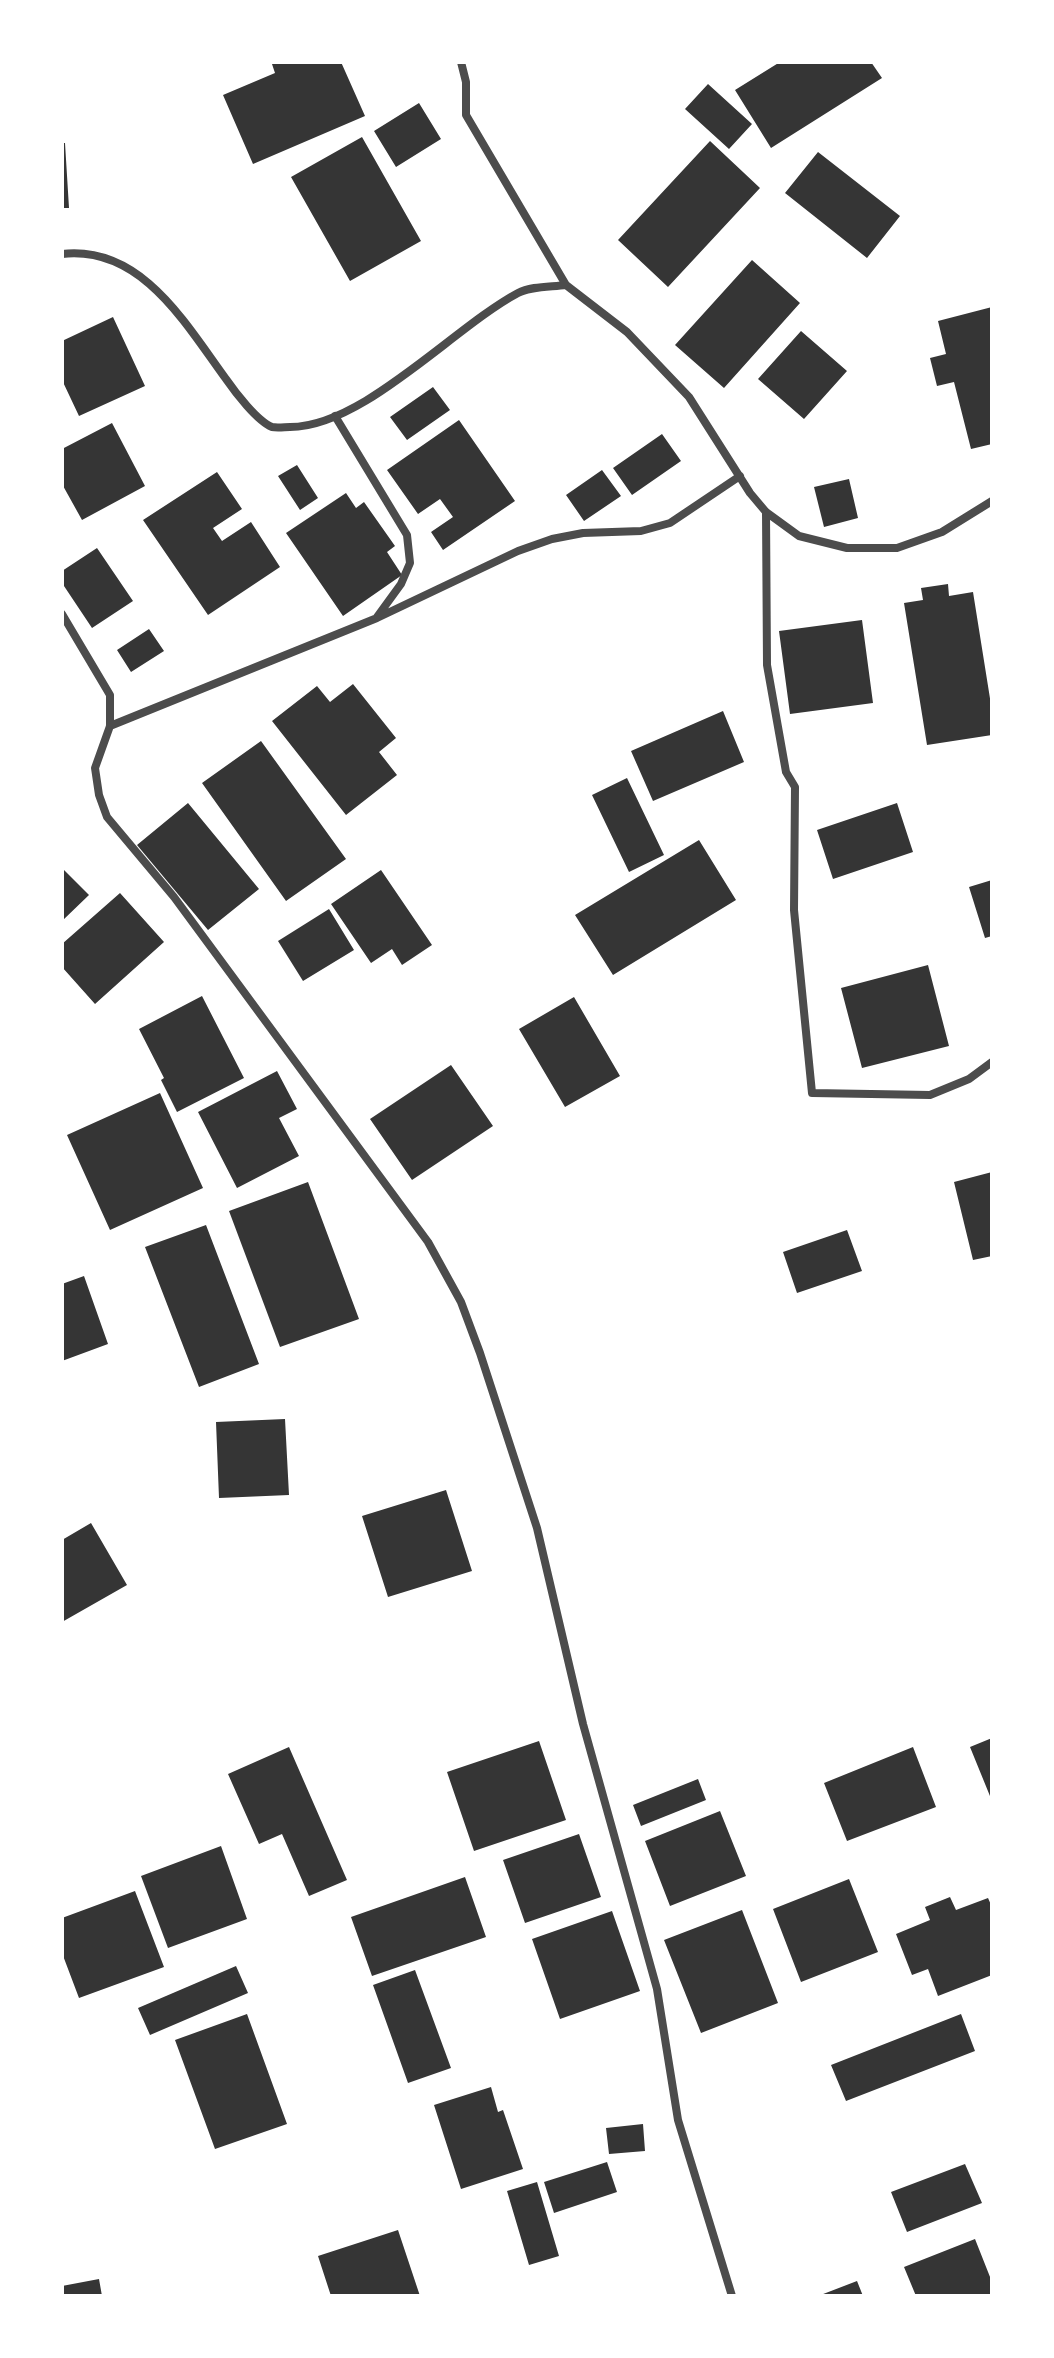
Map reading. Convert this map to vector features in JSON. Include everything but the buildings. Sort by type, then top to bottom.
[{"type":"street","points":[[461,62],[466,82],[466,115],[566,285],[627,332],[689,397],[766,512],[799,536],[824,544],[847,548],[897,548],[942,532],[992,501]]},
{"type":"street","points":[[62,254],[82,251],[107,256],[138,273],[181,316],[241,401],[272,427],[308,427],[354,408],[520,292],[566,285]]},
{"type":"street","points":[[335,416],[407,535],[410,563],[401,584],[377,618]]},
{"type":"street","points":[[110,726],[377,618],[518,551],[552,539],[583,533],[641,531],[670,523],[740,476]]},
{"type":"street","points":[[766,512],[767,665],[786,772],[795,787],[794,910],[812,1093],[930,1095],[969,1079],[992,1062]]},
{"type":"street","points":[[62,614],[110,695],[110,726],[95,768],[99,795],[107,817],[174,897],[428,1242],[461,1302],[537,1528],[583,1724],[657,1989],[678,2120],[732,2296]]}]
